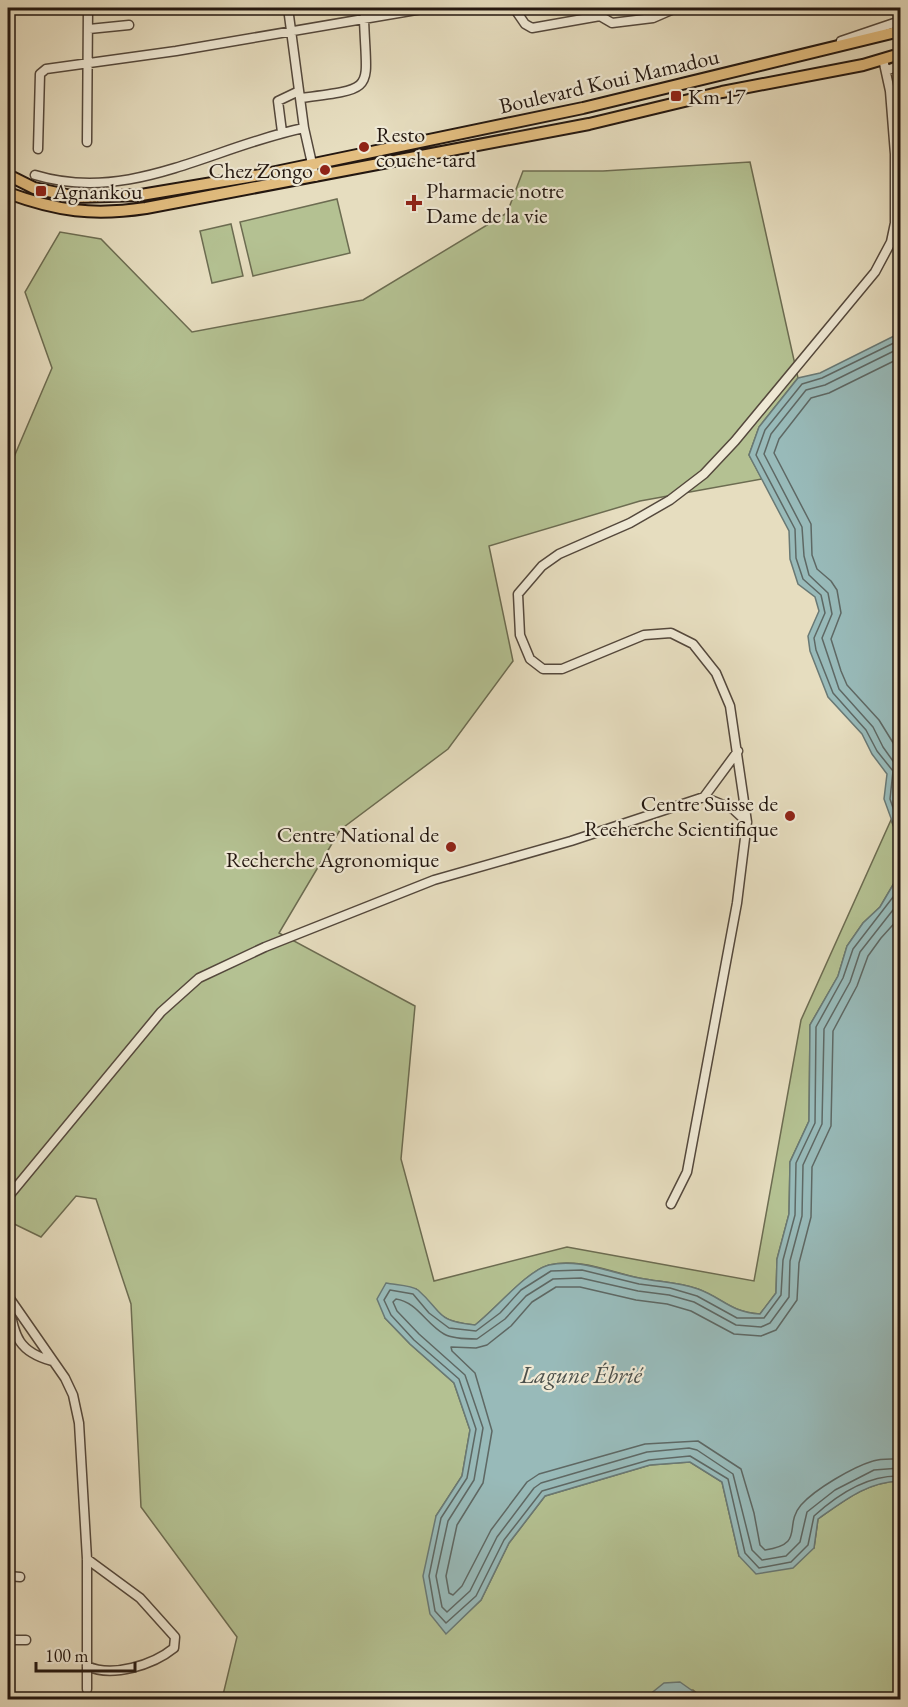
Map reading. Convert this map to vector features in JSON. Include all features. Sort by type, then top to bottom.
[{"type":"main road","name":"Boulevard Koui Mamadou","points":[[8,176],[53,193],[103,198],[230,180],[583,108],[900,31]]},
{"type":"main road","name":"Boulevard Koui Mamadou","points":[[8,193],[39,204],[74,212],[99,213],[146,208],[589,124],[722,92],[885,65],[900,54]]},
{"type":"street","points":[[87,142],[90,63],[88,8]]},
{"type":"street","points":[[288,8],[304,128],[315,177]]},
{"type":"street","points":[[38,149],[42,71],[428,8]]},
{"type":"street","points":[[514,8],[525,24],[532,28],[590,17],[604,17],[612,23],[653,18],[676,8]]},
{"type":"street","points":[[603,8],[604,17]]},
{"type":"street","points":[[893,8],[900,14]]},
{"type":"street","points":[[282,132],[278,101],[300,95],[345,92],[360,87],[365,80],[367,65],[364,18]]},
{"type":"street","points":[[780,62],[900,21]]},
{"type":"street","points":[[89,29],[129,25]]},
{"type":"street","points":[[671,1204],[687,1172],[691,1153],[737,903],[747,822],[730,706],[717,673],[693,644],[671,633],[644,635],[561,669],[543,669],[530,659],[520,635],[518,594],[542,566],[559,555],[630,523],[670,500],[704,474],[735,441],[875,273],[891,242],[895,223],[895,154],[885,65],[900,65]]},
{"type":"street","points":[[35,175],[74,183],[117,182],[162,173],[235,146],[304,128]]},
{"type":"street","points":[[8,1197],[161,1012],[200,978],[265,947],[434,880],[571,841],[704,797],[738,751]]},
{"type":"street","points":[[704,797],[733,810],[747,822]]},
{"type":"street","points":[[8,1298],[13,1327],[22,1348],[36,1357],[52,1361]]},
{"type":"street","points":[[8,1298],[65,1378],[73,1395],[79,1423],[87,1559],[87,1689]]},
{"type":"street","points":[[87,1559],[140,1598],[176,1637],[174,1648],[164,1655],[128,1668],[99,1672],[87,1666]]},
{"type":"street","points":[[8,1576],[20,1577]]},
{"type":"street","points":[[8,1640],[26,1640]]},
{"type":"green space","points":[[750,162],[798,378],[759,427],[749,455],[762,479],[640,501],[489,546],[513,661],[448,749],[340,830],[279,933],[415,1006],[401,1159],[434,1281],[567,1247],[754,1281],[801,1020],[891,820],[900,843],[900,873],[880,907],[863,923],[847,946],[838,976],[810,1025],[809,1121],[790,1162],[789,1214],[777,1259],[776,1293],[760,1314],[740,1310],[698,1289],[676,1283],[639,1278],[583,1264],[561,1263],[549,1265],[531,1275],[475,1325],[447,1319],[429,1305],[416,1289],[385,1318],[454,1383],[470,1430],[462,1476],[436,1516],[446,1633],[481,1600],[509,1543],[545,1496],[650,1465],[690,1462],[722,1482],[739,1556],[814,1548],[818,1519],[867,1488],[900,1481],[900,1699],[704,1699],[693,1690],[647,1694],[644,1700],[222,1699],[237,1637],[141,1507],[131,1304],[96,1199],[76,1196],[41,1237],[8,1221],[8,471],[52,368],[25,292],[60,232],[101,239],[192,332],[363,300],[507,213],[523,171],[603,171]]},
{"type":"green space","points":[[337,199],[350,253],[253,276],[240,222]]},
{"type":"green space","points":[[231,224],[243,276],[212,283],[200,231]]},
{"type":"water","points":[[900,333],[900,843],[884,799],[887,774],[872,754],[862,734],[828,697],[810,651],[808,636],[819,611],[815,597],[798,584],[790,559],[789,531],[749,455],[759,427],[798,378],[820,373]]},
{"type":"water","name":"Lagune Ébrié","points":[[900,873],[900,1481],[867,1488],[818,1519],[814,1548],[793,1568],[756,1574],[739,1556],[722,1482],[690,1462],[650,1465],[545,1496],[509,1543],[481,1600],[446,1634],[430,1614],[423,1576],[436,1516],[462,1476],[470,1430],[454,1383],[385,1318],[377,1299],[386,1283],[415,1288],[441,1315],[453,1321],[475,1325],[540,1269],[549,1265],[572,1263],[691,1287],[741,1311],[760,1314],[776,1293],[777,1259],[789,1214],[790,1162],[809,1121],[810,1025],[838,976],[847,946],[863,923],[880,907]]},
{"type":"water","points":[[680,1682],[704,1699],[644,1699],[664,1683]]},
{"type":"place","name":"Km 17","points":[[676,96]]},
{"type":"place","name":"Resto couche-tard","points":[[364,147]]},
{"type":"place","name":"Chez Zongo","points":[[325,170]]},
{"type":"place","name":"Agnankou","points":[[41,191]]},
{"type":"place","name":"Pharmacie notre Dame de la vie","points":[[414,203]]},
{"type":"place","name":"Centre Suisse de Recherche Scientifique","points":[[790,816]]},
{"type":"place","name":"Centre National de Recherche Agronomique","points":[[451,847]]}]
